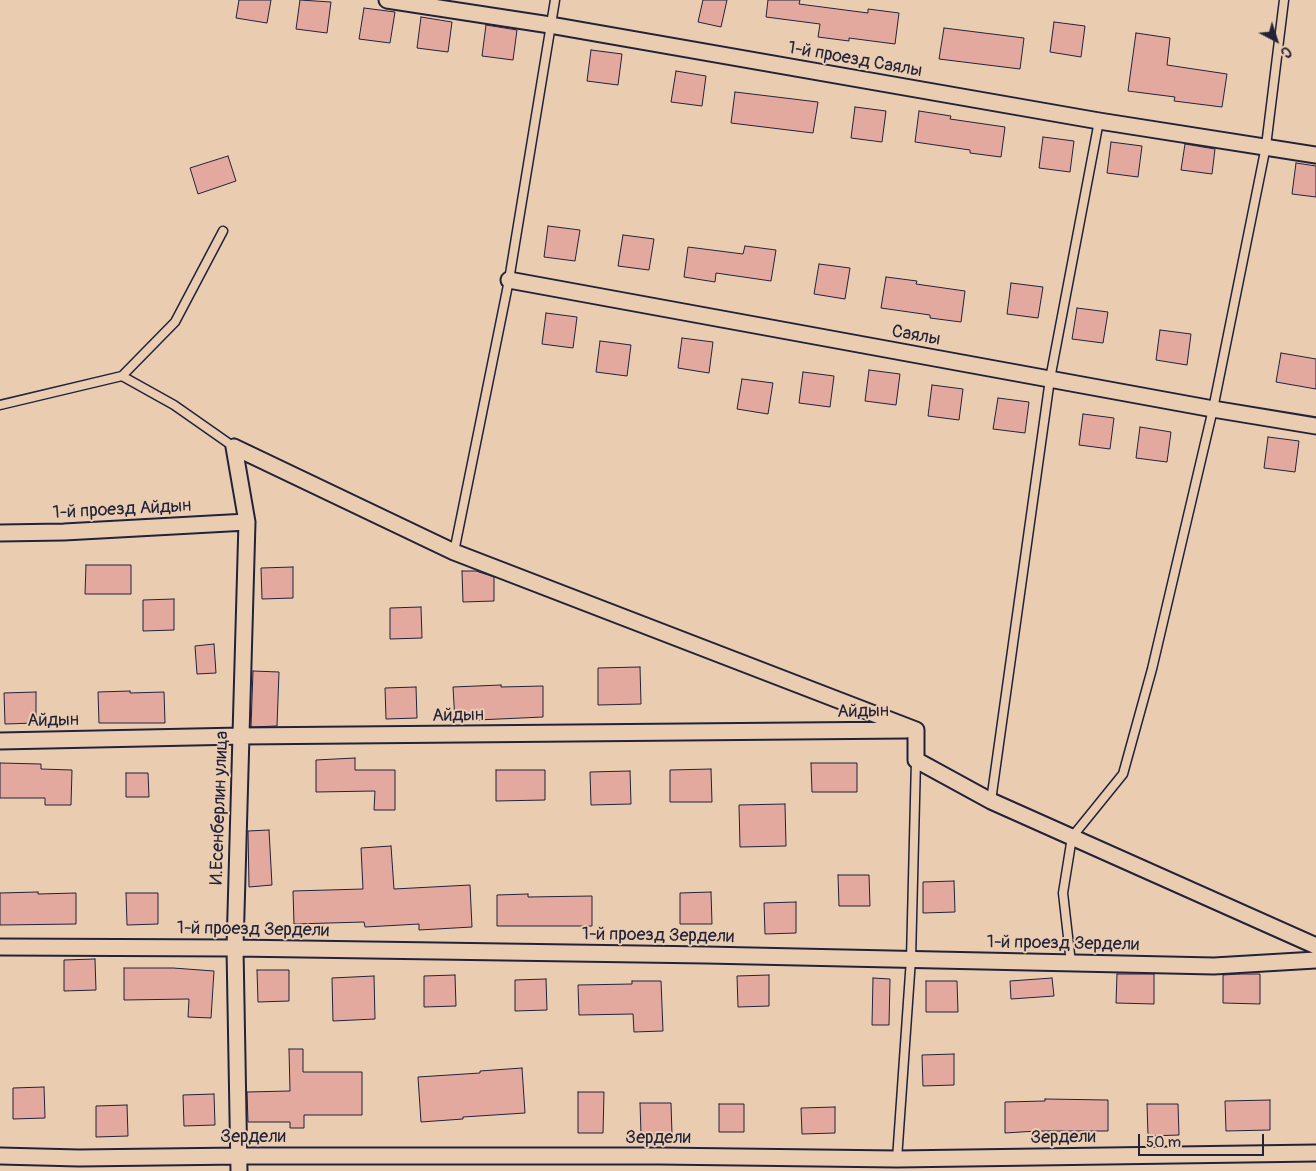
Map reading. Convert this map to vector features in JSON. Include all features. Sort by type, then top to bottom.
[{"type":"street","name":"1-й проезд Саялы","points":[[387,0],[550,26],[1099,122],[1316,155]]},
{"type":"street","name":"Саялы","points":[[509,280],[1050,380],[1316,426]]},
{"type":"street","points":[[234,447],[454,552],[916,730],[916,760],[991,801],[1316,946]]},
{"type":"street","name":"И.Есенберлин улица","points":[[234,447],[247,522],[235,948],[240,1163]]},
{"type":"street","name":"1-й проезд Айдын","points":[[0,533],[64,532],[247,522]]},
{"type":"street","name":"Айдын","points":[[0,741],[241,736],[916,730]]},
{"type":"street","name":"1-й проезд Зердели","points":[[0,947],[235,948],[1214,966],[1316,960]]},
{"type":"street","name":"Зердели","points":[[0,1156],[240,1163],[668,1156],[897,1165],[1316,1153]]},
{"type":"lane","points":[[454,552],[509,280],[555,0]]},
{"type":"lane","points":[[1072,963],[1064,893],[1072,837],[1123,774],[1152,669],[1213,409],[1266,146],[1284,0]]},
{"type":"lane","points":[[991,801],[1050,380],[1099,122]]},
{"type":"lane","points":[[0,405],[122,376],[175,322],[222,231]]},
{"type":"lane","points":[[122,376],[174,405],[234,447]]},
{"type":"lane","points":[[897,1165],[911,959],[916,760]]},
{"type":"building","points":[[239,0],[271,0],[267,23],[236,18]]},
{"type":"building","points":[[300,0],[331,2],[327,33],[296,29]]},
{"type":"building","points":[[703,0],[727,0],[721,27],[698,22]]},
{"type":"building","points":[[768,0],[800,0],[799,4],[868,13],[868,9],[899,13],[895,44],[849,38],[849,41],[818,37],[820,24],[766,17]]},
{"type":"building","points":[[364,8],[395,12],[390,43],[359,39]]},
{"type":"building","points":[[421,17],[452,22],[448,52],[417,48]]},
{"type":"building","points":[[1054,22],[1085,26],[1081,57],[1050,52]]},
{"type":"building","points":[[486,25],[517,30],[513,60],[482,56]]},
{"type":"building","points":[[944,28],[1024,38],[1020,69],[939,59]]},
{"type":"building","points":[[1136,33],[1170,38],[1167,65],[1227,74],[1222,107],[1174,101],[1175,97],[1128,91]]},
{"type":"building","points":[[591,50],[622,54],[618,85],[587,81]]},
{"type":"building","points":[[676,71],[706,76],[702,106],[671,102]]},
{"type":"building","points":[[735,92],[818,102],[813,133],[731,123]]},
{"type":"building","points":[[855,107],[886,111],[882,142],[851,138]]},
{"type":"building","points":[[919,111],[951,116],[950,119],[1005,127],[1001,157],[970,153],[970,150],[915,142]]},
{"type":"building","points":[[1043,137],[1074,141],[1070,172],[1039,168]]},
{"type":"building","points":[[1111,142],[1142,146],[1138,177],[1107,173]]},
{"type":"building","points":[[1185,144],[1215,149],[1212,174],[1181,170]]},
{"type":"building","points":[[228,156],[236,181],[198,194],[190,168]]},
{"type":"building","points":[[1296,163],[1316,166],[1316,197],[1292,194]]},
{"type":"building","points":[[548,226],[580,230],[575,261],[544,257]]},
{"type":"building","points":[[623,235],[654,239],[649,270],[618,266]]},
{"type":"building","points":[[745,246],[776,250],[771,281],[716,273],[715,282],[684,277],[688,247],[743,254]]},
{"type":"building","points":[[819,264],[850,268],[845,299],[814,294]]},
{"type":"building","points":[[886,277],[917,281],[916,284],[965,291],[961,322],[930,318],[930,315],[881,308]]},
{"type":"building","points":[[1011,283],[1043,287],[1038,318],[1007,314]]},
{"type":"building","points":[[1077,308],[1108,312],[1103,343],[1072,339]]},
{"type":"building","points":[[546,313],[577,317],[573,348],[542,344]]},
{"type":"building","points":[[1160,330],[1191,334],[1187,365],[1156,360]]},
{"type":"building","points":[[682,338],[713,342],[709,373],[678,368]]},
{"type":"building","points":[[600,341],[631,345],[627,376],[596,372]]},
{"type":"building","points":[[1281,353],[1316,359],[1316,389],[1276,382]]},
{"type":"building","points":[[869,370],[900,374],[896,405],[865,401]]},
{"type":"building","points":[[803,372],[834,376],[830,407],[799,403]]},
{"type":"building","points":[[742,379],[773,383],[768,414],[737,409]]},
{"type":"building","points":[[932,385],[963,389],[959,420],[928,416]]},
{"type":"building","points":[[998,398],[1029,402],[1025,433],[993,429]]},
{"type":"building","points":[[1083,414],[1114,418],[1110,449],[1079,445]]},
{"type":"building","points":[[1140,427],[1171,432],[1167,462],[1136,458]]},
{"type":"building","points":[[1268,437],[1299,441],[1295,472],[1264,468]]},
{"type":"building","points":[[86,565],[131,565],[131,594],[85,594]]},
{"type":"building","points":[[293,567],[293,598],[262,599],[261,568]]},
{"type":"building","points":[[462,571],[476,571],[494,577],[494,601],[463,602]]},
{"type":"building","points":[[174,599],[174,630],[143,631],[143,600]]},
{"type":"building","points":[[421,607],[422,638],[390,639],[390,608]]},
{"type":"building","points":[[214,644],[216,673],[197,674],[195,646]]},
{"type":"building","points":[[640,667],[641,704],[598,705],[598,668]]},
{"type":"building","points":[[253,671],[279,672],[277,726],[251,727]]},
{"type":"building","points":[[501,685],[501,687],[543,686],[543,717],[455,721],[453,687]]},
{"type":"building","points":[[416,687],[417,718],[386,719],[385,688]]},
{"type":"building","points":[[130,691],[130,693],[164,692],[165,723],[99,723],[98,692]]},
{"type":"building","points":[[36,692],[36,723],[5,724],[4,693]]},
{"type":"building","points":[[355,758],[355,770],[395,770],[395,810],[374,810],[375,791],[316,792],[316,760]]},
{"type":"building","points":[[0,763],[41,764],[41,769],[72,770],[71,805],[45,805],[45,798],[0,798]]},
{"type":"building","points":[[811,763],[857,763],[857,792],[812,792]]},
{"type":"building","points":[[711,769],[712,802],[670,802],[670,770]]},
{"type":"building","points":[[496,770],[545,770],[545,800],[496,801]]},
{"type":"building","points":[[630,771],[631,804],[591,805],[590,772]]},
{"type":"building","points":[[126,773],[148,773],[149,797],[126,797]]},
{"type":"building","points":[[785,804],[786,846],[740,847],[739,805]]},
{"type":"building","points":[[269,830],[272,885],[249,887],[248,831]]},
{"type":"building","points":[[391,846],[394,889],[470,885],[472,927],[419,930],[419,924],[365,927],[364,922],[294,924],[293,891],[363,889],[361,848]]},
{"type":"building","points":[[838,875],[869,875],[870,906],[839,906]]},
{"type":"building","points":[[954,881],[955,912],[923,913],[923,882]]},
{"type":"building","points":[[38,892],[38,894],[76,893],[76,924],[0,925],[0,893]]},
{"type":"building","points":[[711,892],[712,924],[680,924],[680,893]]},
{"type":"building","points":[[126,893],[158,893],[158,924],[127,925]]},
{"type":"building","points":[[528,894],[528,897],[592,896],[592,926],[497,926],[497,895]]},
{"type":"building","points":[[796,902],[796,933],[765,934],[764,903]]},
{"type":"building","points":[[95,959],[96,990],[64,991],[64,960]]},
{"type":"building","points":[[124,968],[173,968],[214,971],[211,1018],[188,1017],[189,999],[124,1000]]},
{"type":"building","points":[[257,970],[289,970],[289,1001],[258,1002]]},
{"type":"building","points":[[1117,974],[1154,974],[1154,1004],[1116,1003]]},
{"type":"building","points":[[1260,974],[1260,1004],[1223,1003],[1223,975]]},
{"type":"building","points":[[455,975],[456,1006],[424,1007],[424,976]]},
{"type":"building","points":[[769,975],[769,1006],[738,1007],[737,976]]},
{"type":"building","points":[[374,976],[375,1019],[333,1021],[332,978]]},
{"type":"building","points":[[873,978],[890,979],[889,1025],[872,1025]]},
{"type":"building","points":[[1052,978],[1054,996],[1011,999],[1010,981]]},
{"type":"building","points":[[546,979],[547,1010],[515,1011],[515,980]]},
{"type":"building","points":[[632,981],[661,981],[663,1031],[634,1032],[633,1014],[579,1015],[578,985],[632,984]]},
{"type":"building","points":[[926,981],[957,981],[958,1012],[926,1012]]},
{"type":"building","points":[[289,1049],[303,1049],[303,1072],[362,1072],[362,1115],[304,1115],[304,1128],[290,1128],[290,1122],[248,1122],[247,1092],[290,1091]]},
{"type":"building","points":[[954,1054],[954,1085],[923,1086],[922,1055]]},
{"type":"building","points":[[522,1068],[525,1113],[421,1122],[418,1077]]},
{"type":"building","points":[[44,1087],[45,1118],[13,1119],[13,1088]]},
{"type":"building","points":[[578,1092],[604,1092],[603,1133],[578,1133]]},
{"type":"building","points":[[214,1094],[215,1125],[184,1126],[183,1095]]},
{"type":"building","points":[[1045,1099],[1108,1100],[1108,1131],[1005,1133],[1005,1102],[1045,1101]]},
{"type":"building","points":[[1270,1100],[1270,1130],[1226,1131],[1225,1101]]},
{"type":"building","points":[[640,1103],[671,1103],[672,1134],[641,1134]]},
{"type":"building","points":[[719,1104],[744,1104],[744,1132],[719,1132]]},
{"type":"building","points":[[1147,1104],[1178,1104],[1179,1135],[1148,1136]]},
{"type":"building","points":[[127,1105],[128,1136],[96,1137],[96,1106]]},
{"type":"building","points":[[835,1107],[835,1133],[802,1134],[801,1108]]}]
